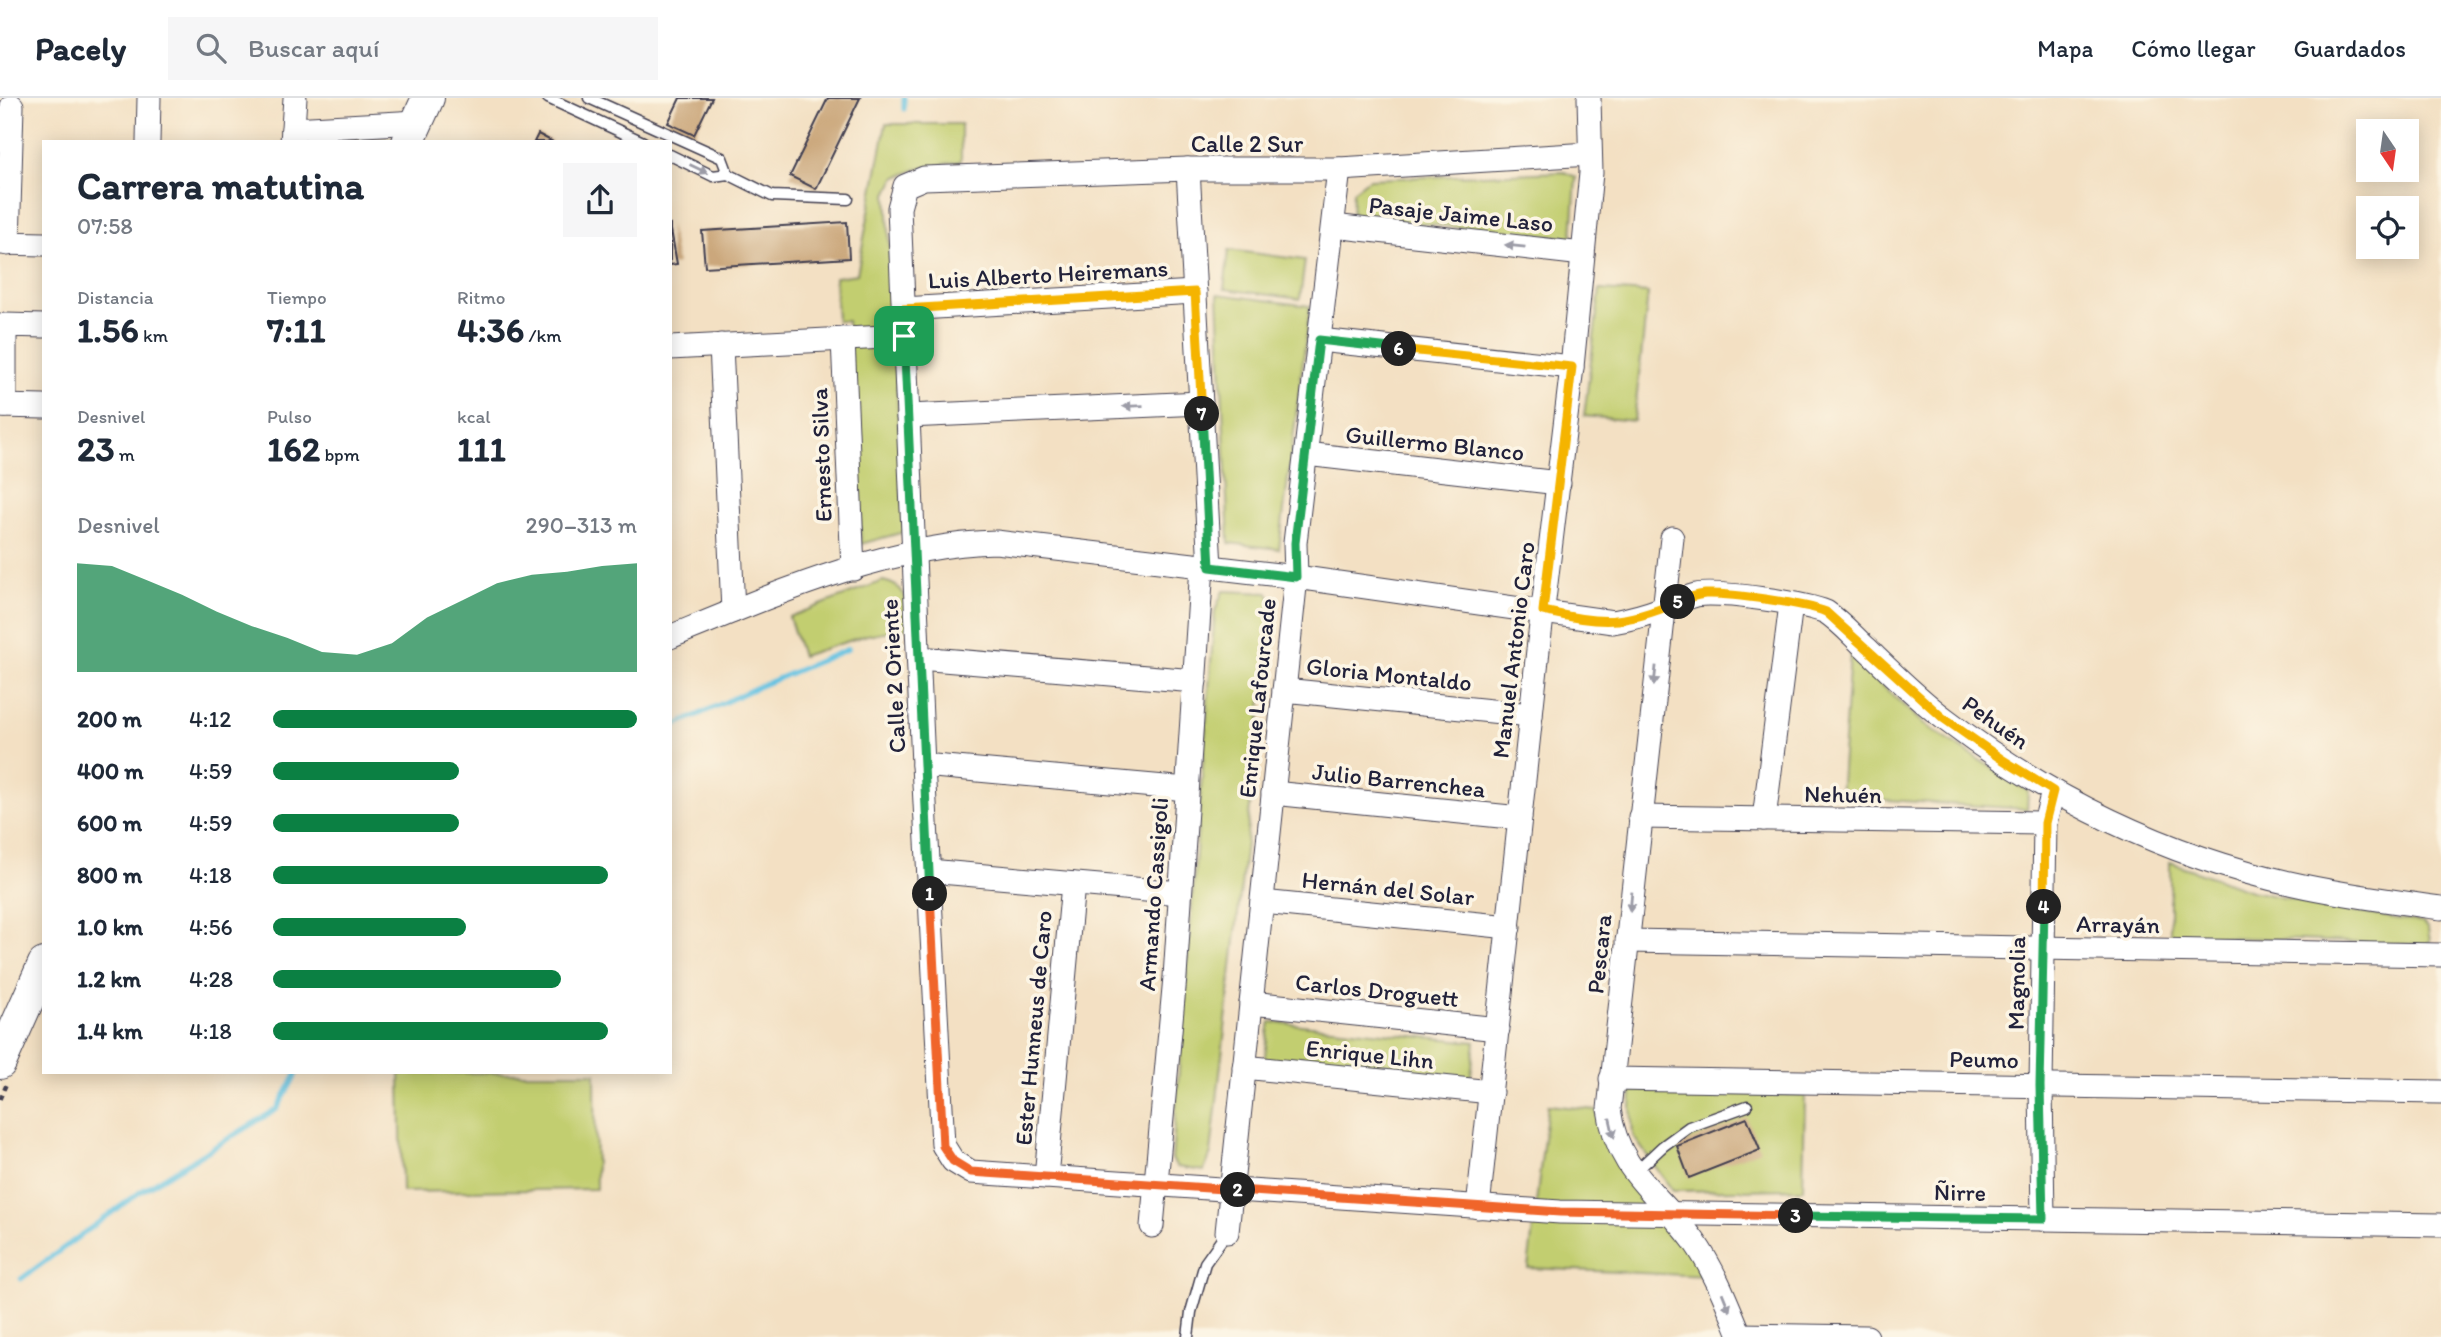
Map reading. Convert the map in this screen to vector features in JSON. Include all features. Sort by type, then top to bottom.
[{"type":"main road","points":[[0,1063],[42,968]]},
{"type":"street","points":[[148,140],[149,98]]},
{"type":"street","points":[[295,98],[293,135],[418,120]]},
{"type":"street","name":"Manuel Antonio Caro","points":[[1478,1207],[1572,367],[1591,173],[1589,98]]},
{"type":"street","points":[[12,106],[4,244],[42,244]]},
{"type":"street","name":"Calle 2 Sur","points":[[905,186],[924,178],[1188,169],[1339,169],[1590,154]]},
{"type":"street","name":"Armando Cassigoli","points":[[1152,1226],[1206,566],[1201,403],[1188,169]]},
{"type":"street","name":"Enrique Lafourcade","points":[[1227,1232],[1296,577],[1295,543],[1339,169]]},
{"type":"street","name":"Calle 2 Oriente","points":[[905,186],[899,208],[923,765],[943,1146],[953,1161]]},
{"type":"street","name":"Pasaje Jaime Laso","points":[[1333,226],[1583,254]]},
{"type":"street","name":"Luis Alberto Heiremans","points":[[903,309],[1195,292]]},
{"type":"street","points":[[42,326],[5,325],[3,406],[42,407]]},
{"type":"street","points":[[672,348],[904,336]]},
{"type":"street","name":"Ernesto Silva","points":[[843,339],[853,569]]},
{"type":"street","points":[[1319,340],[1572,367]]},
{"type":"street","points":[[721,345],[733,611]]},
{"type":"street","points":[[908,416],[1201,403]]},
{"type":"street","name":"Guillermo Blanco","points":[[1306,454],[1559,483]]},
{"type":"street","name":"Pescara","points":[[1672,538],[1609,1094],[1611,1123],[1619,1150],[1633,1173],[1673,1214],[1712,1269],[1740,1336]]},
{"type":"street","name":"Pehuén","points":[[672,636],[733,611],[853,569],[913,551],[967,542],[996,542],[1296,577],[1613,622],[1633,619],[1686,598],[1709,594],[1791,604],[1816,608],[1834,618],[1943,718],[2000,758],[2053,791],[2152,840],[2234,869],[2292,884],[2441,908]]},
{"type":"street","points":[[1764,819],[1791,604]]},
{"type":"street","points":[[919,658],[1195,681]]},
{"type":"street","name":"Gloria Montaldo","points":[[1284,690],[1531,715]]},
{"type":"street","points":[[923,765],[1187,789]]},
{"type":"street","name":"Magnolia","points":[[2043,1219],[2040,1086],[2045,823],[2053,791]]},
{"type":"street","name":"Julio Barrenchea","points":[[1273,793],[1520,818]]},
{"type":"street","name":"Nehuén","points":[[1640,817],[2045,823]]},
{"type":"street","points":[[929,872],[1180,893]]},
{"type":"street","name":"Ester Hunneus de Caro","points":[[1046,1177],[1073,884]]},
{"type":"street","name":"Hernán del Solar","points":[[1262,902],[1509,927]]},
{"type":"street","name":"Arrayán","points":[[1627,941],[2441,955]]},
{"type":"street","name":"Carlos Droguett","points":[[1251,1003],[1498,1029]]},
{"type":"street","name":"Enrique Lihn","points":[[1244,1067],[1491,1092]]},
{"type":"street","name":"Peumo","points":[[1611,1079],[2441,1093]]},
{"type":"street","name":"Ñirre","points":[[953,1161],[971,1172],[1560,1212],[2441,1225]]},
{"type":"street","points":[[1740,1336],[1867,1337]]},
{"type":"lane","points":[[548,98],[639,140]]},
{"type":"lane","points":[[589,98],[722,158],[728,174]]},
{"type":"lane","points":[[611,127],[618,111]]},
{"type":"lane","points":[[641,140],[646,123]]},
{"type":"lane","points":[[672,156],[713,176],[728,174],[772,196],[848,199]]},
{"type":"lane","points":[[1633,1173],[1689,1127],[1747,1106]]},
{"type":"lane","points":[[1188,1337],[1191,1311],[1205,1263],[1227,1232]]},
{"type":"green space","points":[[886,124],[961,124],[961,161],[917,169],[895,178],[887,194],[904,532],[861,544],[847,321],[837,321],[835,277],[857,274]]},
{"type":"green space","points":[[309,138],[393,139],[392,140],[308,140]]},
{"type":"green space","points":[[1564,172],[1576,177],[1572,238],[1352,217],[1353,191],[1369,179]]},
{"type":"green space","points":[[1229,250],[1305,260],[1300,299],[1224,289]]},
{"type":"green space","points":[[1600,290],[1648,293],[1634,421],[1584,416]]},
{"type":"green space","points":[[1218,294],[1310,306],[1279,549],[1229,543]]},
{"type":"green space","points":[[883,581],[903,592],[907,604],[908,628],[867,635],[802,656],[789,617]]},
{"type":"green space","points":[[1223,591],[1268,593],[1273,603],[1211,1153],[1204,1171],[1177,1167],[1172,1159],[1215,611]]},
{"type":"green space","points":[[1850,655],[1923,724],[2028,791],[2027,809],[1840,797]]},
{"type":"green space","points":[[2170,862],[2251,891],[2423,923],[2428,929],[2430,941],[2425,945],[2170,935]]},
{"type":"green space","points":[[1270,1022],[1475,1042],[1470,1083],[1264,1061]]},
{"type":"green space","points":[[400,1074],[595,1074],[596,1189],[402,1192]]},
{"type":"green space","points":[[1632,1090],[1805,1095],[1803,1189],[1673,1191],[1633,1136]]},
{"type":"green space","points":[[1548,1105],[1596,1110],[1605,1145],[1706,1276],[1528,1268]]},
{"type":"building","points":[[680,98],[712,98],[694,135],[668,123]]},
{"type":"building","points":[[828,98],[860,98],[816,189],[790,176]]},
{"type":"building","points":[[538,134],[549,140],[535,140]]},
{"type":"building","points":[[847,222],[849,258],[705,267],[702,231]]},
{"type":"building","points":[[672,235],[677,264],[672,265]]},
{"type":"building","points":[[1747,1118],[1760,1150],[1689,1178],[1677,1146]]},
{"type":"waterway","points":[[904,98],[904,109]]},
{"type":"waterway","points":[[672,727],[848,649]]},
{"type":"waterway","points":[[21,1279],[140,1192],[277,1109],[296,1074]]},
{"type":"route","points":[[1195,292],[1210,567],[1296,577],[1295,543],[1319,340],[1572,367],[1543,611],[1579,619],[1613,622],[1633,619],[1686,598],[1709,594],[1816,608],[1834,618],[1943,718],[2053,791],[2045,823],[2040,1086],[2043,1219],[1560,1212],[971,1172],[953,1161],[943,1146],[904,336],[903,309],[1195,292]]}]
